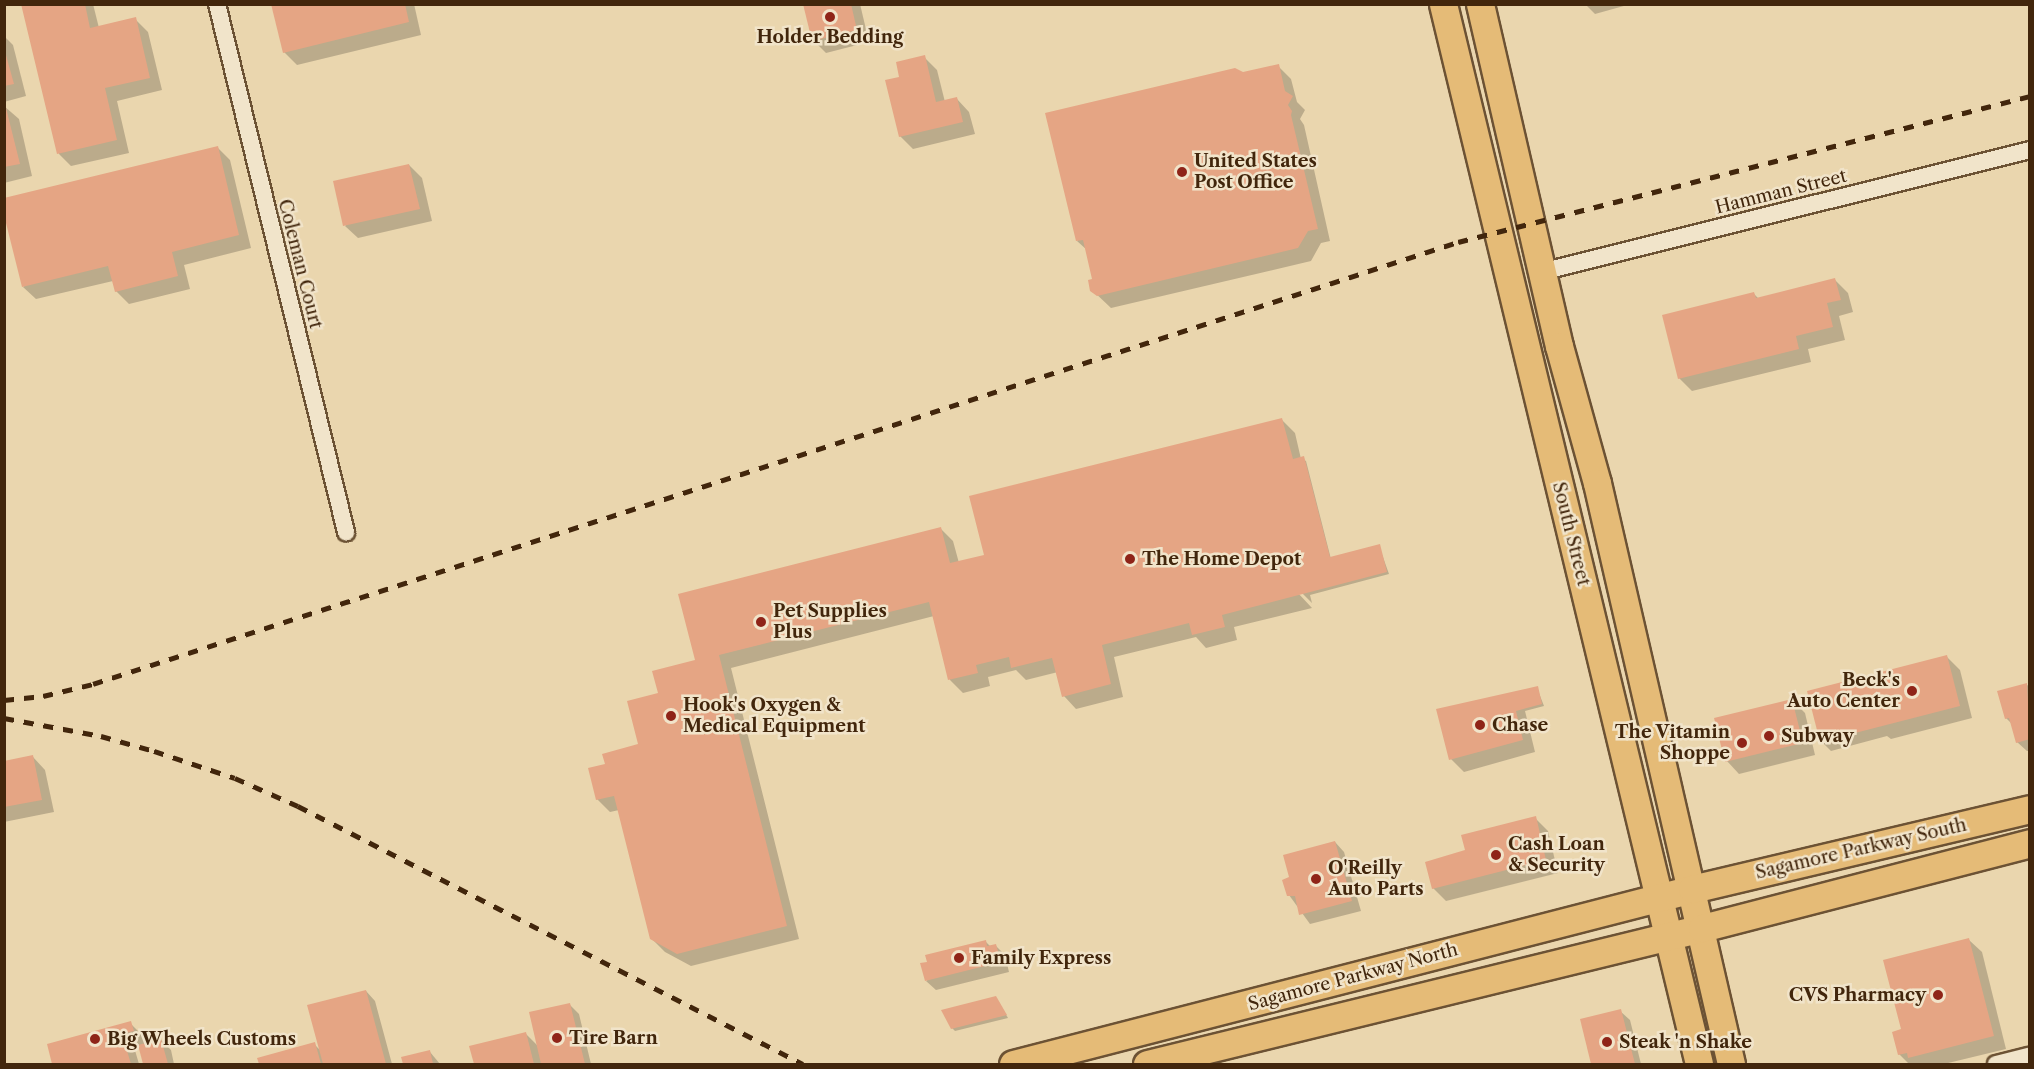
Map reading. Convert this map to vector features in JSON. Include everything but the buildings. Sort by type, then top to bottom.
[{"type":"main road","name":"South Street","points":[[1443,4],[1699,1065]]},
{"type":"main road","name":"South Street","points":[[1480,4],[1541,272],[1597,483],[1702,928],[1731,1065]]},
{"type":"main road","points":[[1464,90],[1498,80]]},
{"type":"main road","name":"Sagamore Parkway South","points":[[1692,889],[2030,808]]},
{"type":"main road","name":"Sagamore Parkway South","points":[[1702,928],[2030,843]]},
{"type":"main road","name":"Sagamore Parkway North","points":[[1013,1065],[1692,889]]},
{"type":"main road","name":"Sagamore Parkway North","points":[[1147,1065],[1702,928]]},
{"type":"street","name":"Coleman Court","points":[[218,4],[346,532]]},
{"type":"street","name":"Hamman Street","points":[[1541,272],[2030,150]]},
{"type":"street","points":[[1996,1065],[2029,1056]]},
{"type":"railway","points":[[4,700],[43,696],[93,684],[1458,242],[2030,96]]},
{"type":"railway","points":[[4,718],[101,736],[235,778],[298,806],[803,1064]]},
{"type":"place","name":"Holder Bedding","points":[[830,17]]},
{"type":"place","name":"United States Post Office","points":[[1182,172]]},
{"type":"place","name":"The Home Depot","points":[[1130,559]]},
{"type":"place","name":"Pet Supplies Plus","points":[[761,622]]},
{"type":"place","name":"Beck's Auto Center","points":[[1912,691]]},
{"type":"place","name":"Hook's Oxygen & Medical Equipment","points":[[671,716]]},
{"type":"place","name":"Chase","points":[[1480,725]]},
{"type":"place","name":"Subway","points":[[1769,736]]},
{"type":"place","name":"The Vitamin Shoppe","points":[[1742,743]]},
{"type":"place","name":"Cash Loan & Security","points":[[1496,855]]},
{"type":"place","name":"O'Reilly Auto Parts","points":[[1316,879]]},
{"type":"place","name":"Family Express","points":[[959,958]]},
{"type":"place","name":"CVS Pharmacy","points":[[1938,995]]},
{"type":"place","name":"Tire Barn","points":[[557,1038]]},
{"type":"place","name":"Big Wheels Customs","points":[[95,1039]]},
{"type":"place","name":"Steak 'n Shake","points":[[1607,1042]]}]
